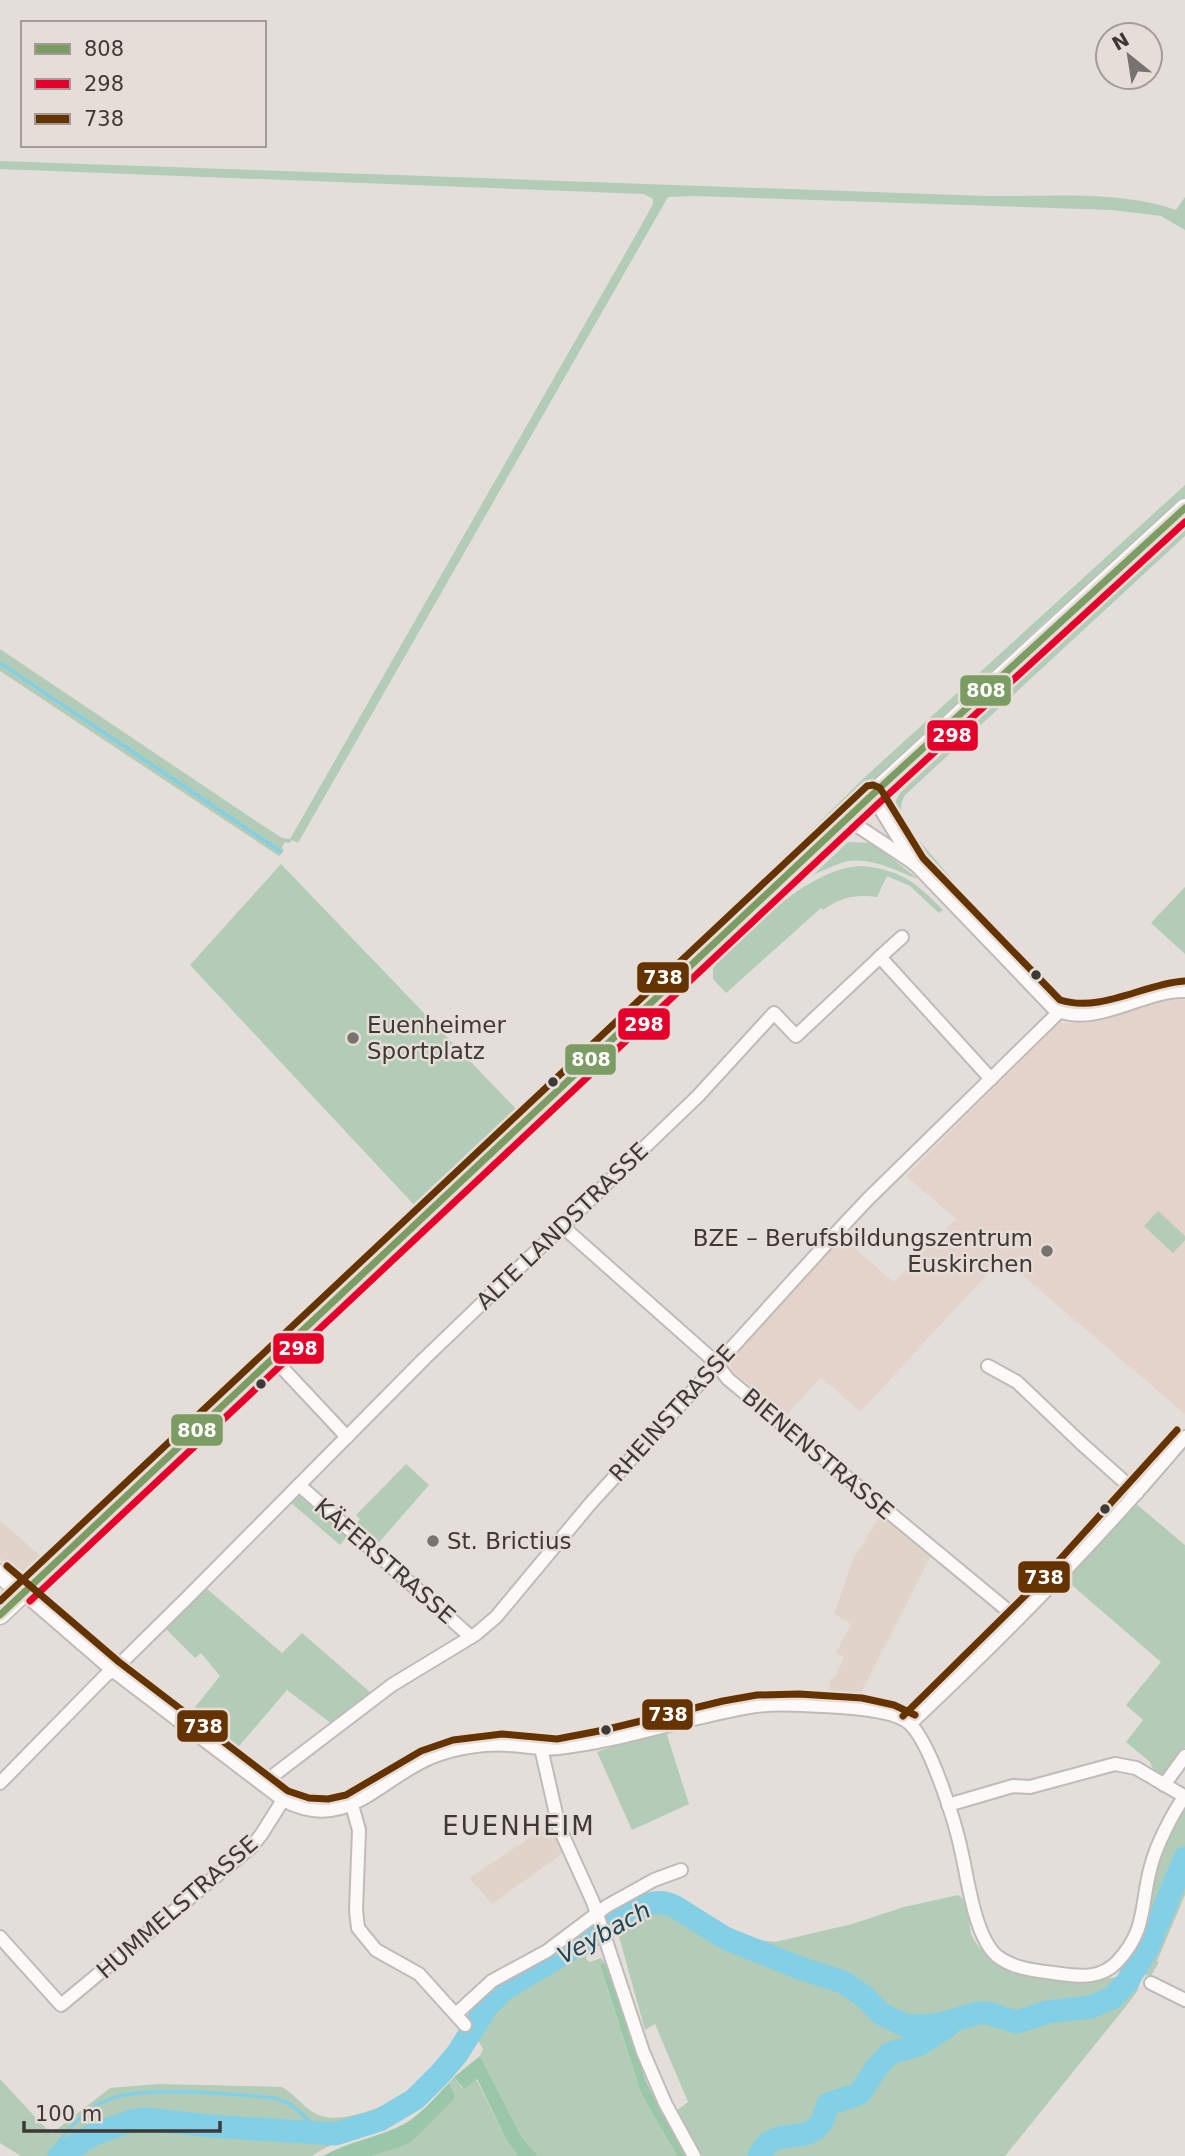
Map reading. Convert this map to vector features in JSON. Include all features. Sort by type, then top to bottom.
[{"type":"main road","points":[[0,1615],[872,795],[1185,508]]},
{"type":"main road","points":[[0,1574],[23,1593]]},
{"type":"street","points":[[872,795],[915,864],[1043,1000],[1059,1012],[1088,1015],[1154,994],[1185,991]]},
{"type":"street","points":[[847,819],[915,864]]},
{"type":"street","points":[[902,937],[880,957],[991,1079]]},
{"type":"street","name":"ALTE LANDSTRASSE","points":[[0,1783],[161,1625],[424,1359],[698,1096],[774,1013],[796,1036],[880,957]]},
{"type":"street","name":"RHEINSTRASSE","points":[[262,1784],[392,1685],[471,1637],[506,1607],[590,1504],[868,1199],[1059,1012]]},
{"type":"street","name":"BIENENSTRASSE","points":[[562,1226],[729,1379],[1018,1619]]},
{"type":"street","points":[[273,1358],[347,1437]]},
{"type":"street","points":[[988,1366],[1017,1382],[1138,1493]]},
{"type":"street","points":[[911,1724],[1018,1619],[1138,1493],[1185,1437]]},
{"type":"street","name":"KÄFERSTRASSE","points":[[299,1485],[471,1637]]},
{"type":"street","points":[[23,1593],[112,1671],[284,1800],[301,1807],[325,1810],[352,1805],[420,1763],[444,1753],[492,1745],[555,1749],[750,1707],[778,1704],[857,1708],[900,1718],[911,1724],[930,1756],[948,1805],[981,1931],[993,1952],[1008,1963],[1034,1970],[1091,1976],[1104,1972],[1124,1954],[1140,1927],[1152,1862],[1184,1796],[1128,1765],[1115,1764],[1030,1787],[1013,1786],[948,1805]]},
{"type":"street","points":[[541,1748],[559,1827],[606,1939],[648,2065],[674,2121],[695,2156]]},
{"type":"street","points":[[1164,1785],[1185,1756]]},
{"type":"street","name":"HUMMELSTRASSE","points":[[0,1937],[61,2005],[251,1847],[284,1800]]},
{"type":"street","points":[[352,1805],[359,1830],[356,1910],[358,1928],[376,1950],[419,1974],[465,2025]]},
{"type":"street","points":[[456,2014],[492,1981],[547,1951],[598,1918],[634,1890],[681,1870]]},
{"type":"street","points":[[1151,1983],[1185,2000]]},
{"type":"shaded area","name":"BZE – Berufsbildungszentrum Euskirchen","points":[[1185,1000],[1185,1414],[1002,1258],[860,1412],[821,1377],[786,1416],[732,1370],[730,1364],[734,1357],[842,1238],[894,1282],[956,1219],[906,1176],[1059,1023],[1090,1023],[1162,1001]]},
{"type":"shaded area","points":[[881,1515],[931,1555],[857,1701],[827,1700],[831,1678],[834,1679],[844,1657],[836,1653],[851,1624],[834,1614],[853,1559]]},
{"type":"shaded area","points":[[0,1521],[42,1557],[26,1573],[19,1574],[0,1558]]},
{"type":"shaded area","points":[[551,1824],[563,1853],[492,1904],[469,1878]]},
{"type":"green space","points":[[0,161],[985,196],[1106,197],[1176,210],[1185,197],[1185,230],[1161,216],[1112,210],[668,197],[298,843],[292,840],[285,842],[282,847],[284,851],[279,856],[0,671],[0,649],[282,838],[290,839],[637,233],[653,204],[653,199],[644,194],[0,169]]},
{"type":"green space","points":[[1185,485],[1185,498],[1177,506],[1049,618],[863,790],[722,929],[570,1071],[567,1069],[533,1101],[531,1098],[674,966],[865,777]]},
{"type":"green space","points":[[1185,527],[1185,536],[905,795],[902,801],[901,811],[906,824],[993,928],[1060,1001],[1058,1003],[1034,973],[1030,976],[946,888],[899,829],[901,827],[894,813],[896,800],[902,791]]},
{"type":"green space","points":[[848,842],[872,843],[918,879],[882,865],[863,861],[844,862],[814,874]]},
{"type":"green space","name":"Euenheimer Sportplatz","points":[[281,864],[518,1111],[494,1131],[455,1174],[417,1208],[190,965]]},
{"type":"green space","points":[[864,866],[889,871],[908,880],[943,910],[939,913],[910,886],[887,876],[877,897],[849,898],[823,910],[821,908],[726,993],[713,979],[713,968],[744,936],[802,888],[823,876]]},
{"type":"green space","points":[[1185,887],[1185,954],[1151,923]]},
{"type":"green space","points":[[1158,1211],[1185,1236],[1185,1240],[1173,1253],[1144,1226]]},
{"type":"green space","points":[[359,1262],[361,1266],[140,1472],[137,1469]]},
{"type":"green space","points":[[406,1464],[429,1485],[375,1547],[353,1528],[360,1519],[356,1515]]},
{"type":"green space","points":[[299,1494],[348,1535],[340,1545],[290,1502]]},
{"type":"green space","points":[[1135,1503],[1185,1545],[1185,1747],[1169,1770],[1159,1776],[1150,1762],[1126,1742],[1143,1720],[1126,1705],[1161,1662],[1066,1580]]},
{"type":"green space","points":[[206,1588],[282,1653],[302,1633],[371,1693],[331,1723],[287,1690],[235,1751],[188,1716],[220,1676],[201,1653],[195,1658],[164,1627]]},
{"type":"green space","points":[[666,1732],[689,1804],[632,1830],[597,1752]]},
{"type":"green space","points":[[1185,1807],[1185,1848],[1148,1942],[1130,1972],[1134,1973],[1150,1949],[1185,1866],[1185,1895],[1157,1961],[1159,1962],[1151,1976],[1142,1975],[1138,1990],[1127,2005],[1005,2156],[703,2156],[676,2111],[688,2102],[655,2024],[645,2030],[618,1933],[611,1934],[604,1919],[647,1896],[662,1894],[677,1899],[722,1928],[747,1939],[775,1942],[958,1895],[967,1908],[973,1938],[994,1960],[1090,1981],[1118,1977],[1118,1969],[1144,1930],[1150,1910],[1155,1866]]},
{"type":"green space","points":[[592,1925],[600,1943],[597,1944],[598,1948],[586,1956],[587,1960],[590,1962],[601,1958],[605,1963],[600,1966],[641,2093],[677,2156],[538,2156],[521,2136],[480,2056],[483,2049],[478,2034],[475,2034],[466,2019],[475,2005],[504,1979]]},
{"type":"green space","points":[[605,1963],[646,2081],[686,2156],[677,2156],[641,2093],[600,1965]]},
{"type":"green space","points":[[463,2031],[465,2035],[439,2070],[408,2099],[384,2115],[386,2119],[399,2112],[421,2095],[469,2041],[472,2042],[472,2049],[467,2057],[418,2108],[399,2121],[333,2144],[312,2156],[21,2156],[0,2143],[0,2079],[51,2134],[110,2088],[159,2084],[282,2087],[313,2112],[340,2118],[387,2104],[418,2085],[443,2060]]},
{"type":"green space","points":[[480,2056],[521,2136],[538,2156],[518,2156],[507,2141],[477,2079],[464,2089],[454,2077]]},
{"type":"green space","points":[[454,2077],[462,2088],[476,2079],[507,2141],[518,2156],[372,2156],[398,2148],[455,2095],[449,2083]]},
{"type":"green space","points":[[449,2083],[455,2095],[453,2100],[411,2142],[372,2156],[323,2156],[411,2120]]},
{"type":"waterway","points":[[0,663],[280,851]]},
{"type":"waterway","name":"Veybach","points":[[59,2156],[92,2135],[131,2121],[145,2119],[335,2134],[380,2120],[415,2099],[441,2073],[457,2054],[488,2005],[503,1990],[638,1909],[656,1903],[674,1906],[725,1938],[843,1982],[865,1997],[880,2013],[906,2026],[937,2025],[978,2013],[1017,2022],[1047,2012],[1091,2007],[1112,1998],[1127,1982],[1147,1949],[1185,1858]]},
{"type":"waterway","points":[[759,2156],[772,2141],[813,2130],[822,2122],[828,2104],[859,2094],[890,2053],[919,2045],[948,2026]]},
{"type":"waterway","points":[[50,2156],[68,2131],[90,2110],[122,2095],[142,2093],[189,2092],[274,2098],[294,2107],[319,2133]]},
{"type":"transit line","name":"808","points":[[0,1615],[872,795],[1185,508]]},
{"type":"transit line","name":"298","points":[[30,1601],[879,803],[1185,522]]},
{"type":"transit line","name":"738","points":[[0,1601],[867,786],[880,788],[923,858],[1060,1000],[1091,1003],[1184,981]]},
{"type":"transit line","name":"738","points":[[903,1716],[1044,1577],[1177,1430]]},
{"type":"transit line","name":"738","points":[[7,1566],[119,1662],[288,1791],[309,1798],[328,1799],[346,1795],[421,1751],[453,1740],[502,1734],[557,1739],[757,1695],[799,1694],[862,1698],[894,1705],[915,1715]]},
{"type":"place","name":"Euenheimer Sportplatz","points":[[353,1038]]},
{"type":"place","name":"BZE – Berufsbildungszentrum Euskirchen","points":[[1047,1251]]},
{"type":"place","name":"St. Brictius","points":[[433,1541]]},
{"type":"district","name":"EUENHEIM","points":[[519,1826]]}]
